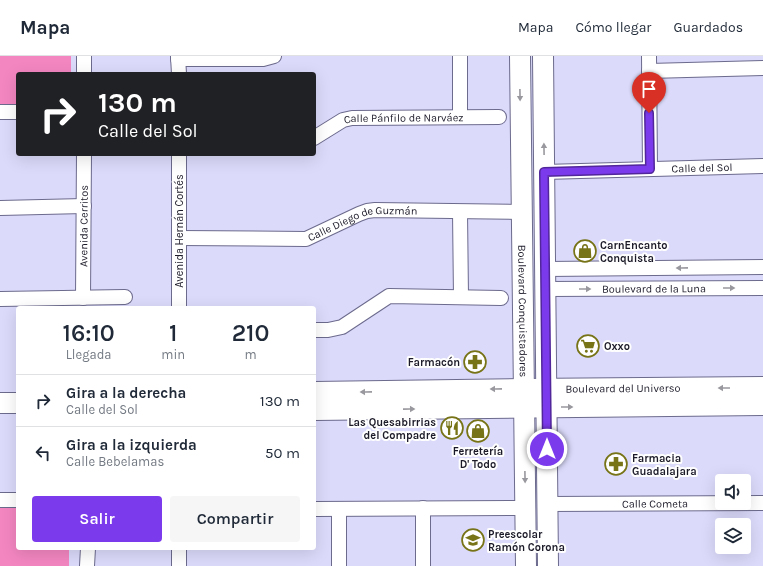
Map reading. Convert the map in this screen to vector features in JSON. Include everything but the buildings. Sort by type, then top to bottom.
[{"type":"street","points":[[84,56],[84,72]]},
{"type":"street","points":[[179,72],[178,58],[263,59],[274,56]]},
{"type":"street","points":[[460,56],[460,117]]},
{"type":"street","name":"Boulevard Conquistadores","points":[[520,56],[526,566]]},
{"type":"street","name":"Boulevard Conquistadores","points":[[542,56],[546,279],[548,566]]},
{"type":"street","points":[[649,56],[650,169]]},
{"type":"street","points":[[649,71],[763,68]]},
{"type":"street","points":[[0,112],[16,112]]},
{"type":"street","name":"Calle Pánfilo de Narváez","points":[[316,137],[347,118],[499,117]]},
{"type":"street","name":"Avenida Cerritos","points":[[83,298],[84,156]]},
{"type":"street","name":"Avenida Hernán Cortés","points":[[179,306],[180,156]]},
{"type":"street","name":"Calle del Sol","points":[[544,172],[763,166]]},
{"type":"street","points":[[0,208],[84,206]]},
{"type":"street","name":"Calle Diego de Guzmán","points":[[179,238],[306,239],[366,211],[522,212]]},
{"type":"street","points":[[460,212],[461,297]]},
{"type":"street","points":[[654,268],[654,288]]},
{"type":"street","name":"Boulevard de la Luna","points":[[546,279],[654,268],[763,268]]},
{"type":"street","name":"Boulevard de la Luna","points":[[546,279],[654,288],[763,288]]},
{"type":"street","points":[[316,330],[328,330],[342,327],[389,296],[501,298]]},
{"type":"street","points":[[0,299],[125,297]]},
{"type":"street","name":"Boulevard del Universo","points":[[695,397],[763,388]]},
{"type":"street","name":"Boulevard del Universo","points":[[316,392],[524,398],[695,397],[763,405]]},
{"type":"street","name":"Boulevard del Universo","points":[[316,410],[524,398]]},
{"type":"street","points":[[0,403],[16,403]]},
{"type":"street","points":[[0,500],[16,500]]},
{"type":"street","name":"Calle Cometa","points":[[547,504],[763,503]]},
{"type":"street","points":[[423,508],[423,566]]},
{"type":"street","points":[[316,509],[525,508]]},
{"type":"street","points":[[339,509],[339,566]]},
{"type":"street","points":[[87,566],[88,550]]},
{"type":"street","points":[[179,550],[179,566]]},
{"type":"shaded area","points":[[0,56],[71,56],[71,72],[16,72],[16,104],[0,104]]},
{"type":"shaded area","points":[[0,508],[16,508],[16,550],[69,550],[69,566],[0,566]]},
{"type":"place","name":"CarnEncanto Conquista","points":[[585,251]]},
{"type":"place","name":"Oxxo","points":[[588,346]]},
{"type":"place","name":"Farmacón","points":[[475,362]]},
{"type":"place","name":"Las Quesabirrias del Compadre","points":[[452,428]]},
{"type":"place","name":"Ferretería D' Todo","points":[[478,431]]},
{"type":"place","name":"Farmacia Guadalajara","points":[[616,464]]},
{"type":"place","name":"Preescolar Ramón Corona","points":[[473,540]]},
{"type":"route","points":[[547,449],[544,172],[650,169],[649,113]]}]
